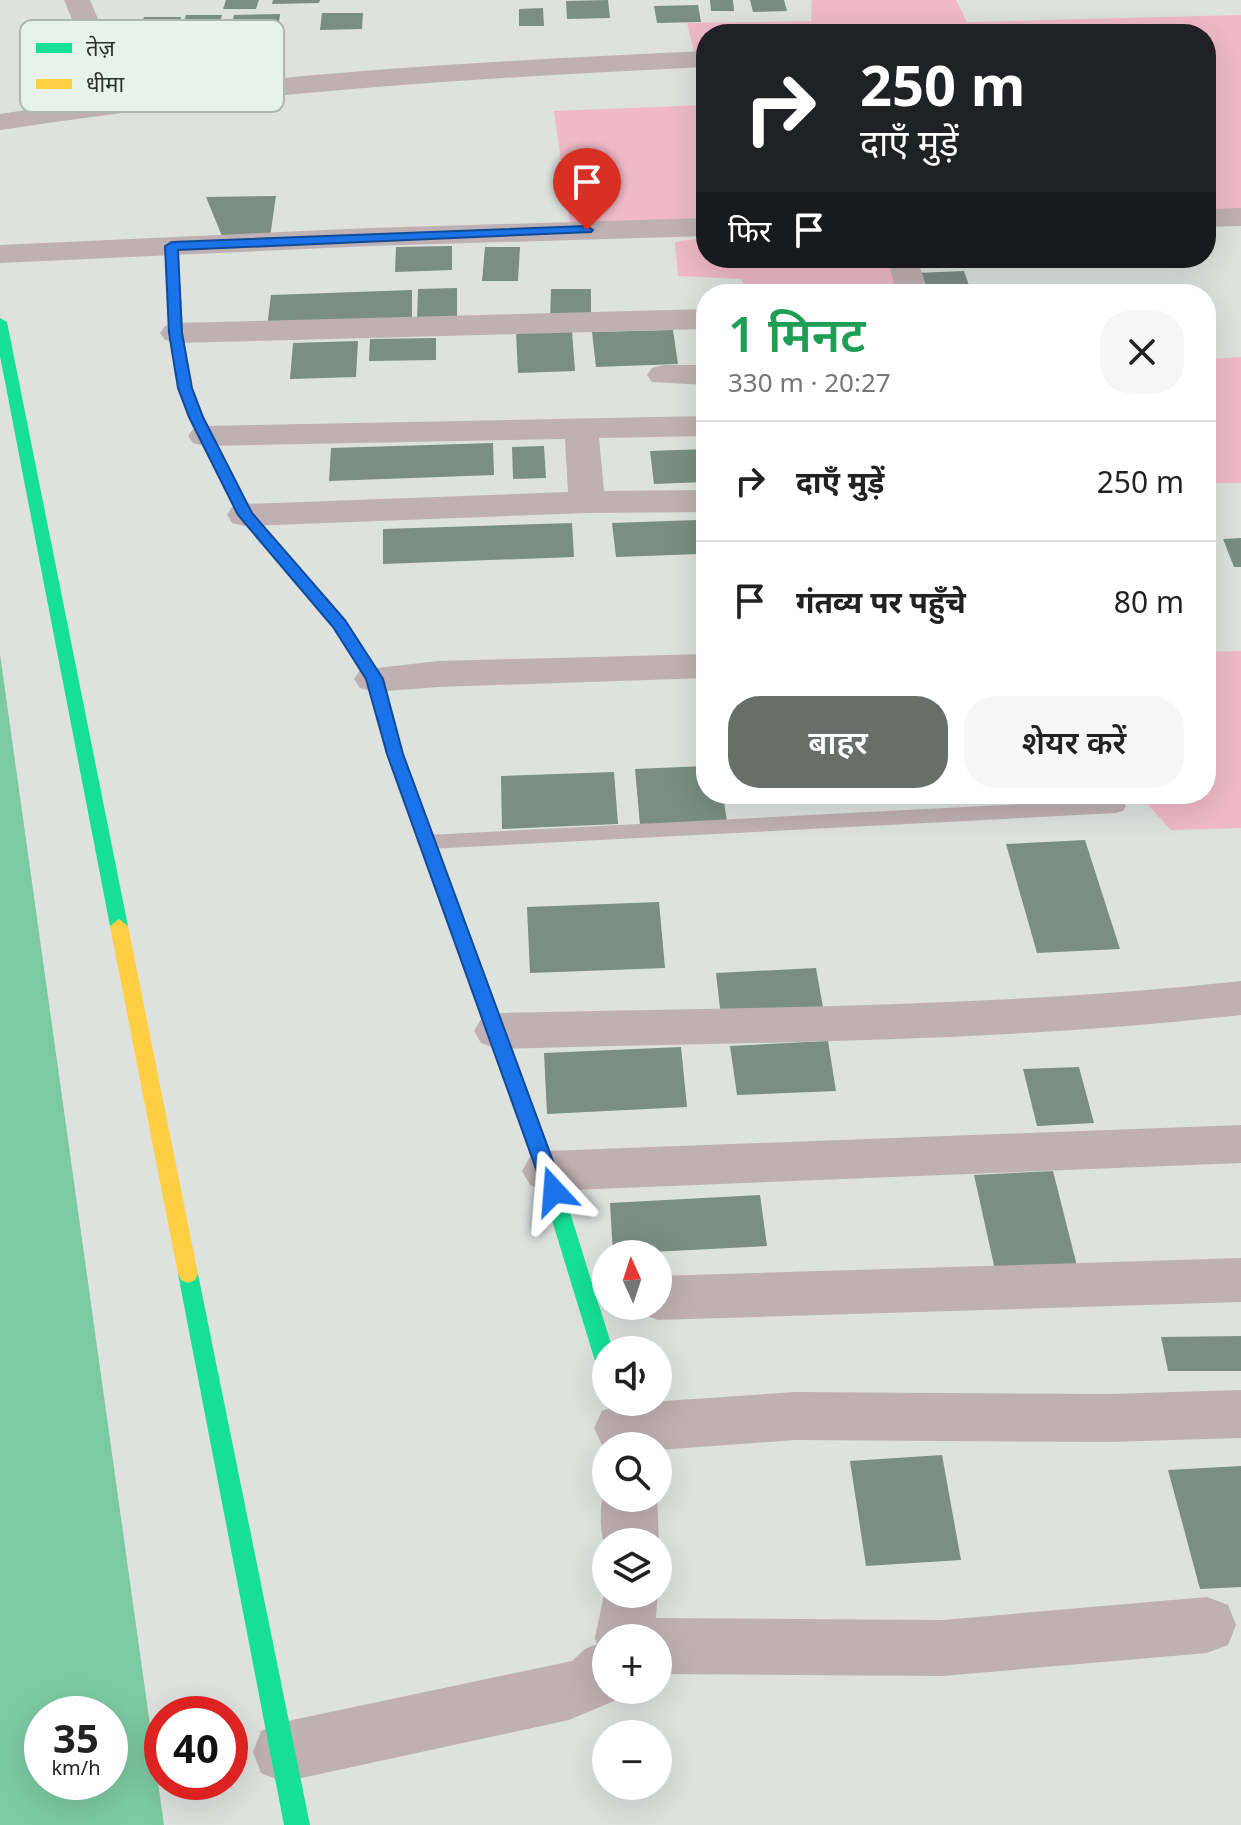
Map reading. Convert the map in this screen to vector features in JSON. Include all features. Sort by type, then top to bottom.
[{"type":"street","points":[[77,0],[85,20]]},
{"type":"street","points":[[284,88],[507,69],[696,60]]},
{"type":"street","points":[[0,122],[60,112]]},
{"type":"street","points":[[1216,218],[1241,217]]},
{"type":"street","points":[[0,254],[696,227]]},
{"type":"street","points":[[172,246],[176,333],[185,388],[205,436],[245,515],[339,624],[374,679],[395,754],[592,1287]]},
{"type":"street","points":[[176,333],[696,319]]},
{"type":"street","points":[[0,322],[297,1825]]},
{"type":"street","points":[[664,375],[696,375]]},
{"type":"street","points":[[205,436],[696,426]]},
{"type":"street","points":[[581,428],[587,502]]},
{"type":"street","points":[[245,515],[587,502],[696,501]]},
{"type":"street","points":[[374,679],[438,674],[696,666]]},
{"type":"street","points":[[497,1031],[1003,1018],[1135,1010],[1241,998]]},
{"type":"street","points":[[547,1171],[1241,1144]]},
{"type":"street","points":[[672,1298],[1241,1280]]},
{"type":"street","points":[[620,1425],[795,1416],[1108,1418],[1241,1414]]},
{"type":"street","points":[[672,1646],[942,1648],[1207,1625]]},
{"type":"street","points":[[283,1752],[569,1691],[592,1681]]},
{"type":"lane","points":[[428,842],[1116,806]]},
{"type":"shaded area","points":[[812,0],[956,0],[967,22],[1241,15],[1241,212],[1216,213],[1216,24],[696,24],[696,59],[687,23],[811,21]]},
{"type":"shaded area","points":[[696,105],[696,222],[570,225],[554,111]]},
{"type":"shaded area","points":[[696,239],[696,268],[899,268],[904,284],[743,284],[741,279],[678,276],[675,242]]},
{"type":"shaded area","points":[[1241,357],[1241,483],[1216,483],[1216,358]]},
{"type":"shaded area","points":[[1241,651],[1241,828],[1171,830],[1147,804],[1216,804],[1216,652]]},
{"type":"shaded area","points":[[0,654],[146,1696],[144,1800],[160,1800],[164,1825],[0,1825]]},
{"type":"building","points":[[226,0],[259,0],[256,9],[223,9]]},
{"type":"building","points":[[273,0],[320,0],[319,3],[272,4]]},
{"type":"building","points":[[608,0],[610,18],[567,19],[566,1]]},
{"type":"building","points":[[710,0],[733,0],[734,11],[711,11]]},
{"type":"building","points":[[750,0],[784,0],[787,11],[753,12]]},
{"type":"building","points":[[698,5],[701,22],[657,23],[654,6]]},
{"type":"building","points":[[543,8],[544,26],[519,26],[519,9]]},
{"type":"building","points":[[322,13],[363,13],[362,29],[320,30]]},
{"type":"building","points":[[280,14],[279,20],[233,20],[234,15]]},
{"type":"building","points":[[186,15],[222,15],[221,20],[184,20]]},
{"type":"building","points":[[144,17],[181,17],[180,20],[143,20]]},
{"type":"building","points":[[276,196],[270,237],[224,241],[206,197]]},
{"type":"building","points":[[452,246],[452,270],[395,272],[396,247]]},
{"type":"building","points":[[485,247],[520,247],[518,281],[482,281]]},
{"type":"building","points":[[964,271],[969,284],[920,284],[916,273]]},
{"type":"building","points":[[457,288],[457,320],[417,321],[418,289]]},
{"type":"building","points":[[551,289],[591,289],[591,321],[550,321]]},
{"type":"building","points":[[412,290],[412,322],[267,327],[271,295]]},
{"type":"building","points":[[673,330],[678,364],[596,367],[592,332]]},
{"type":"building","points":[[572,331],[575,371],[518,373],[516,332]]},
{"type":"building","points":[[436,338],[436,360],[369,361],[370,339]]},
{"type":"building","points":[[358,341],[356,377],[290,379],[293,343]]},
{"type":"building","points":[[493,443],[494,475],[329,481],[331,448]]},
{"type":"building","points":[[544,446],[546,478],[513,479],[512,447]]},
{"type":"building","points":[[696,449],[696,482],[654,484],[650,451]]},
{"type":"building","points":[[696,520],[696,554],[616,557],[612,523]]},
{"type":"building","points":[[572,523],[574,557],[383,564],[383,529]]},
{"type":"building","points":[[1241,538],[1241,567],[1234,567],[1223,539]]},
{"type":"building","points":[[696,766],[696,804],[724,804],[727,822],[640,825],[635,769]]},
{"type":"building","points":[[614,772],[618,824],[502,829],[501,776]]},
{"type":"building","points":[[1085,840],[1120,949],[1037,953],[1006,844]]},
{"type":"building","points":[[659,902],[665,968],[530,973],[527,907]]},
{"type":"building","points":[[816,968],[824,1013],[721,1017],[716,973]]},
{"type":"building","points":[[828,1041],[836,1091],[737,1095],[730,1046]]},
{"type":"building","points":[[681,1047],[687,1107],[547,1114],[544,1053]]},
{"type":"building","points":[[1079,1067],[1094,1123],[1037,1126],[1023,1069]]},
{"type":"building","points":[[1053,1171],[1077,1266],[995,1270],[974,1175]]},
{"type":"building","points":[[760,1195],[767,1246],[672,1251],[672,1240],[612,1240],[610,1203]]},
{"type":"building","points":[[1241,1336],[1241,1371],[1168,1371],[1161,1337]]},
{"type":"building","points":[[942,1455],[961,1560],[866,1566],[850,1461]]},
{"type":"building","points":[[1241,1466],[1241,1587],[1200,1589],[1168,1470]]},
{"type":"traffic: fast","points":[[172,246],[176,333],[185,388],[196,417],[245,515],[339,624],[374,679],[395,754],[547,1171],[598,1336]]},
{"type":"traffic: fast","points":[[0,322],[119,926]]},
{"type":"traffic: fast","points":[[188,1274],[297,1825]]},
{"type":"traffic: slow","points":[[119,926],[188,1274]]},
{"type":"route","points":[[554,1191],[395,754],[374,679],[339,624],[245,515],[196,417],[185,388],[176,333],[172,246],[587,230]]}]
